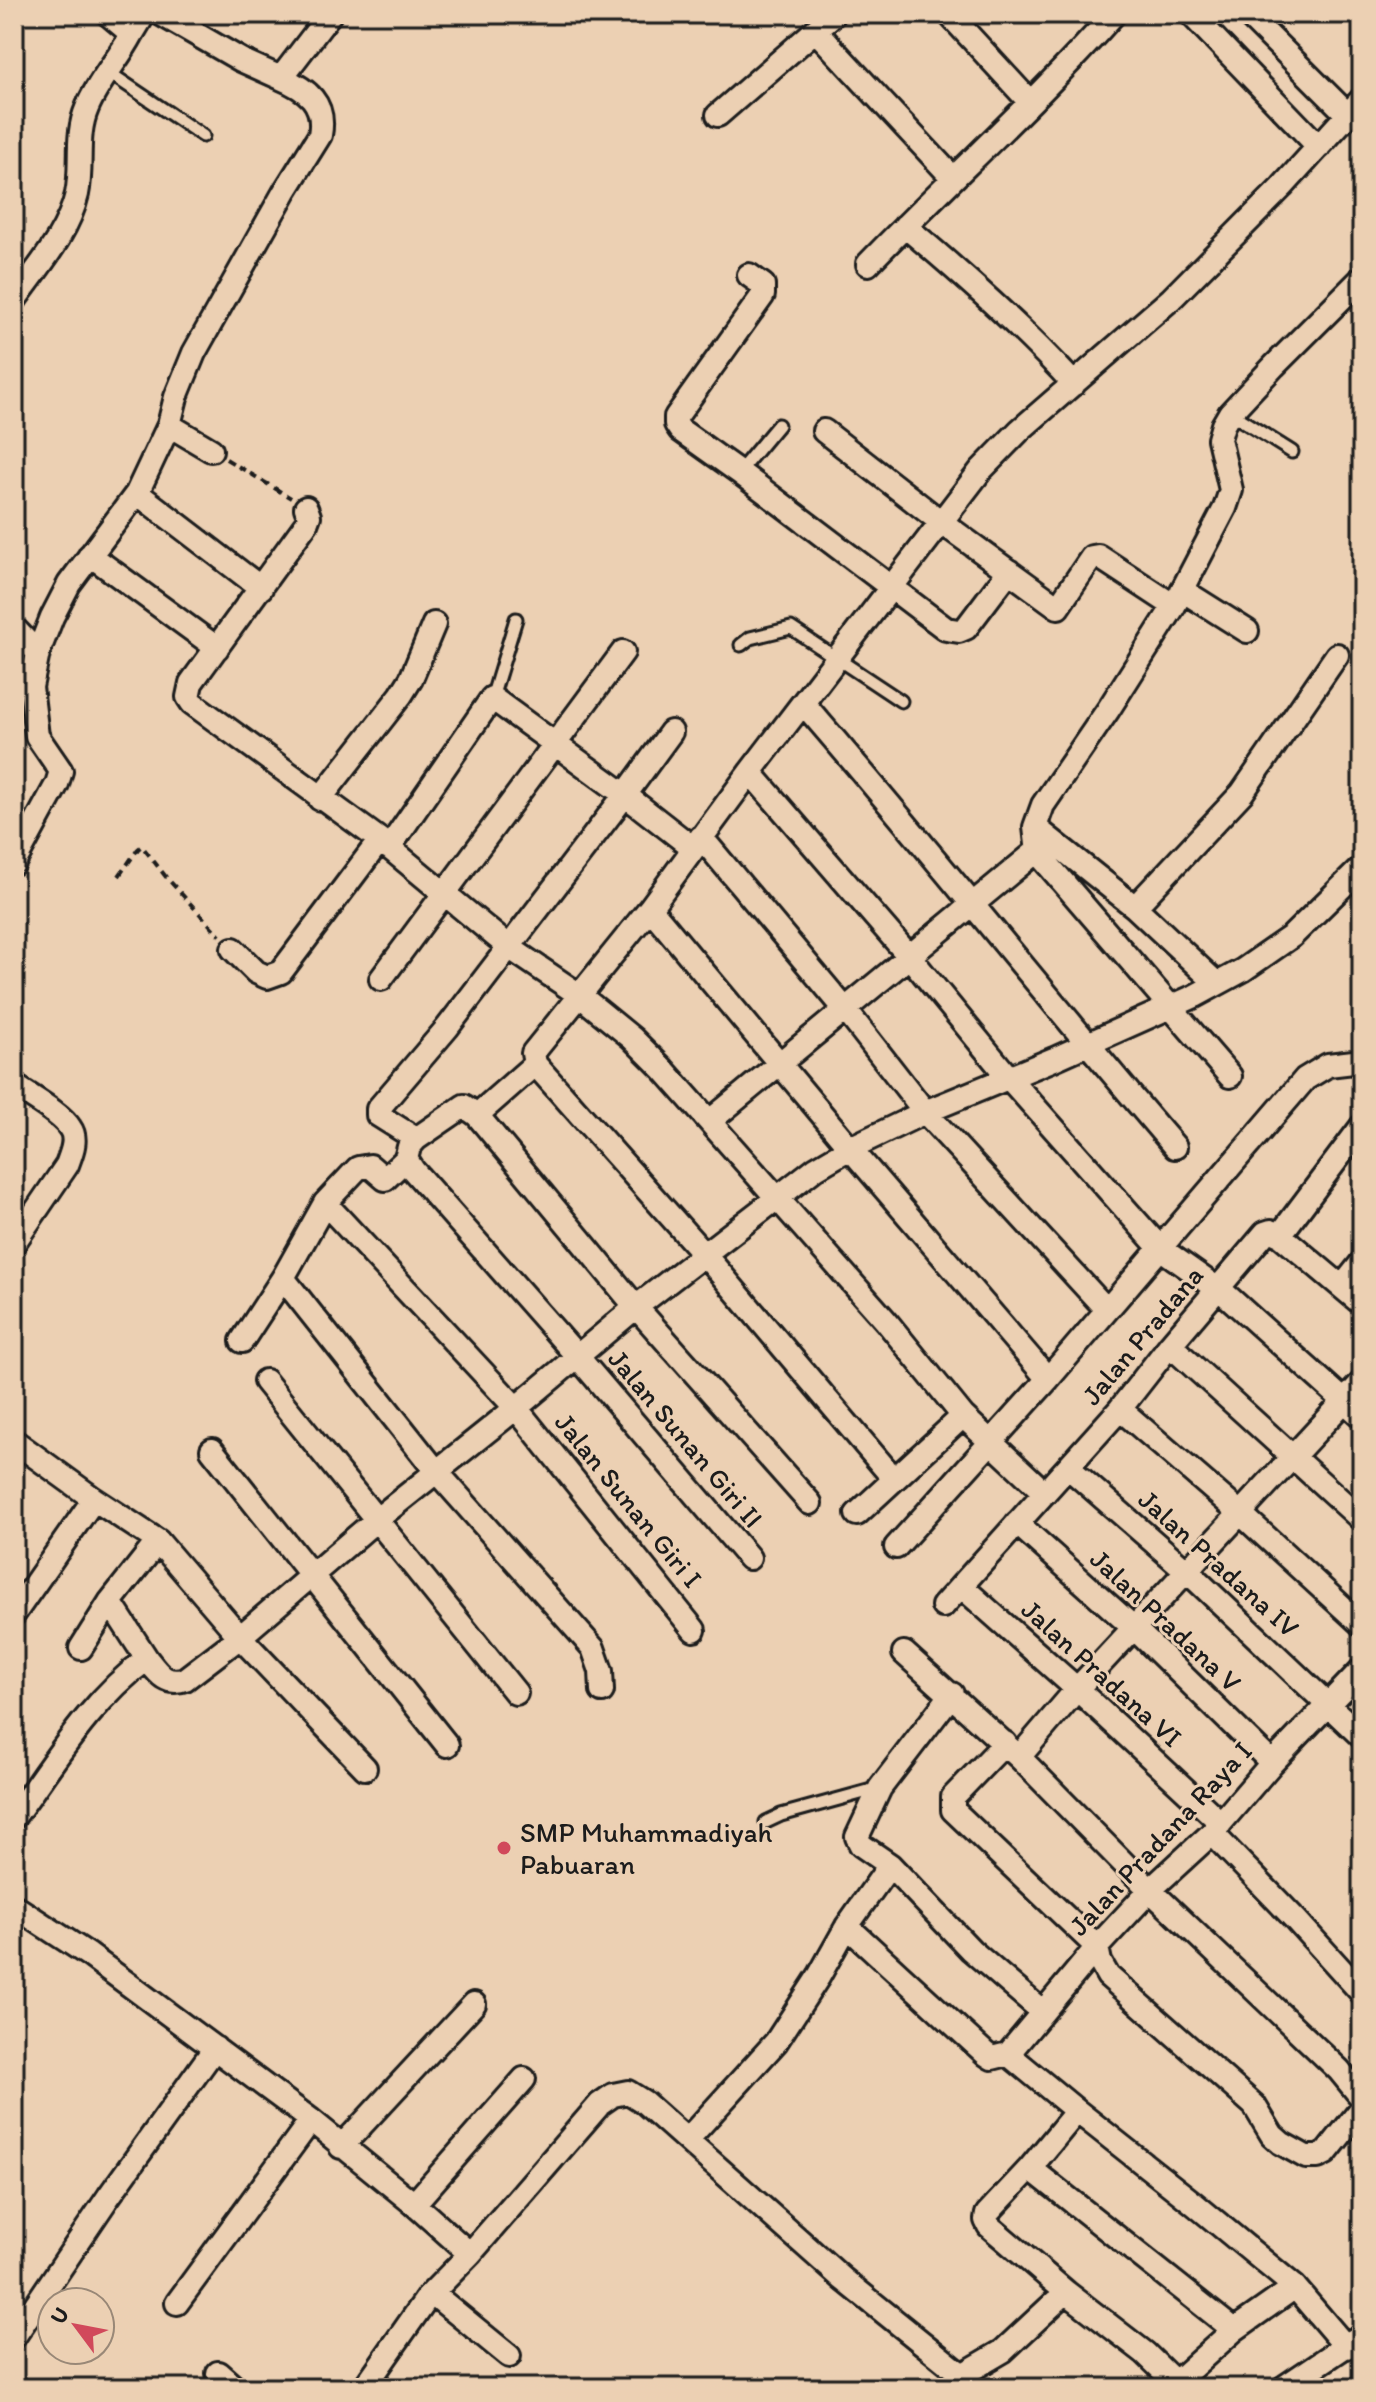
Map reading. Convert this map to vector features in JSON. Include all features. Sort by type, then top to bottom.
[{"type":"street","points":[[14,301],[72,212],[79,175],[81,127],[87,108],[138,24],[108,14]]},
{"type":"street","points":[[14,863],[61,771],[37,736],[31,687],[38,653],[69,584],[137,493],[169,425],[176,397],[194,353],[320,135],[322,124],[313,96],[302,87],[241,60],[161,14]]},
{"type":"street","points":[[281,78],[330,14]]},
{"type":"street","points":[[718,115],[834,14]]},
{"type":"street","points":[[949,14],[1029,101]]},
{"type":"street","points":[[868,264],[952,177],[1075,58],[1114,14]]},
{"type":"street","points":[[1191,14],[1319,147]]},
{"type":"street","points":[[894,1479],[704,1254],[535,1064],[533,1053],[650,908],[981,470],[1171,299],[1355,107],[1247,14]]},
{"type":"street","points":[[816,31],[952,177]]},
{"type":"street","points":[[905,226],[1040,347],[1074,384]]},
{"type":"street","points":[[749,275],[763,285],[763,295],[676,417],[680,430],[946,629],[959,631],[972,622],[1009,571]]},
{"type":"street","points":[[1230,1076],[1038,853],[1035,827],[1043,805],[1108,710],[1178,598],[1225,508],[1231,490],[1219,439],[1230,413],[1362,278]]},
{"type":"street","points":[[169,425],[211,450]]},
{"type":"street","points":[[824,431],[1058,607],[1092,557],[1098,556],[1247,631]]},
{"type":"street","points":[[137,493],[261,588]]},
{"type":"street","points":[[306,508],[309,516],[306,524],[191,683],[188,697],[192,703],[384,844],[510,948],[578,994],[632,1038],[710,1121],[886,1321],[963,1416],[1045,1493]]},
{"type":"street","points":[[90,555],[217,648]]},
{"type":"street","points":[[320,799],[401,695],[434,624]]},
{"type":"street","points":[[14,628],[38,653]]},
{"type":"street","points":[[381,979],[623,652]]},
{"type":"street","points":[[1135,907],[1242,793],[1337,655]]},
{"type":"street","points":[[233,949],[256,972],[267,977],[281,972],[384,844],[492,698],[625,795],[697,842],[844,1008],[925,1112],[1106,1309]]},
{"type":"street","points":[[803,703],[1175,1147]]},
{"type":"street","points":[[411,1149],[381,1119],[378,1109],[510,948],[671,732]]},
{"type":"street","points":[[750,772],[909,956],[1009,1078],[1160,1248],[1219,1289],[1362,1417]]},
{"type":"street","points":[[1035,827],[1135,907],[1217,984]]},
{"type":"street","points":[[710,1121],[844,1008],[1038,853]]},
{"type":"street","points":[[110,1602],[147,1659],[166,1680],[175,1682],[185,1679],[240,1637],[376,1520],[636,1307],[816,1168],[925,1112],[1009,1078],[1217,984],[1292,936],[1362,867]]},
{"type":"street","points":[[650,908],[1048,1379]]},
{"type":"street","points":[[896,1547],[1048,1379],[1305,1079],[1328,1065],[1362,1061]]},
{"type":"street","points":[[477,1115],[535,1064]]},
{"type":"street","points":[[14,1085],[62,1120],[71,1129],[73,1138],[67,1165],[14,1243]]},
{"type":"street","points":[[242,1341],[283,1278],[325,1203],[358,1168],[370,1166],[385,1179],[390,1177],[411,1149],[464,1106],[477,1115],[636,1307],[810,1503]]},
{"type":"street","name":"Jalan Pradana","points":[[961,1586],[1120,1409],[1265,1233],[1271,1231],[1280,1235],[1362,1126]]},
{"type":"street","name":"Jalan Sunan Giri II","points":[[411,1149],[413,1170],[749,1558]]},
{"type":"street","name":"Jalan Sunan Giri I","points":[[325,1203],[516,1408],[694,1630]]},
{"type":"street","points":[[1280,1235],[1362,1304]]},
{"type":"street","points":[[1342,1287],[1362,1262]]},
{"type":"street","points":[[283,1278],[436,1471],[593,1648],[601,1671],[602,1691]]},
{"type":"street","points":[[1170,1345],[1362,1520]]},
{"type":"street","points":[[265,1381],[516,1693]]},
{"type":"street","points":[[1362,1382],[1077,1689],[1012,1750],[953,1797],[953,1810],[1097,1947],[1100,1962],[1108,1976],[1254,2105],[1272,2135],[1281,2143],[1306,2157],[1318,2157],[1326,2153],[1362,2108]]},
{"type":"street","points":[[1120,1409],[1362,1625]]},
{"type":"street","points":[[857,1514],[963,1416]]},
{"type":"street","points":[[14,1441],[158,1541],[240,1637],[365,1768]]},
{"type":"street","points":[[212,1450],[447,1745]]},
{"type":"street","name":"Jalan Pradana IV","points":[[1069,1468],[1187,1571],[1362,1737]]},
{"type":"street","points":[[14,1614],[94,1499]]},
{"type":"street","name":"Jalan Pradana V","points":[[1017,1523],[1135,1629],[1272,1763]]},
{"type":"street","points":[[81,1648],[110,1602],[158,1541]]},
{"type":"street","points":[[943,1606],[961,1586]]},
{"type":"street","name":"Jalan Pradana VI","points":[[961,1586],[1077,1689],[1217,1828],[1362,1993]]},
{"type":"street","points":[[904,1653],[1012,1750],[1150,1890],[1339,2070],[1362,2098]]},
{"type":"street","points":[[14,1817],[86,1718],[147,1659]]},
{"type":"street","name":"Jalan Pradana Raya I","points":[[1008,2054],[1097,1947],[1150,1890],[1217,1828],[1272,1763],[1362,1669]]},
{"type":"street","points":[[952,1694],[880,1788],[857,1837],[861,1845],[890,1865],[971,1950],[1043,2012]]},
{"type":"street","points":[[687,2140],[776,2042],[847,1926],[890,1865]]},
{"type":"street","points":[[14,1906],[89,1955],[311,2120],[470,2254]]},
{"type":"street","points":[[847,1926],[986,2054],[992,2058],[1008,2054],[1295,2287],[1354,2341],[1283,2388]]},
{"type":"street","points":[[341,2147],[474,2004]]},
{"type":"street","points":[[14,2337],[109,2196],[215,2048]]},
{"type":"street","points":[[414,2204],[524,2079]]},
{"type":"street","points":[[364,2388],[432,2293],[470,2254],[600,2104],[613,2095],[628,2092],[687,2140],[955,2381],[1003,2351],[1066,2292]]},
{"type":"street","points":[[1077,2111],[987,2214],[986,2220],[989,2226],[1066,2292],[1145,2353],[1179,2385],[1234,2330],[1295,2287]]},
{"type":"street","points":[[177,2303],[311,2120]]},
{"type":"street","points":[[1030,2168],[1234,2330]]},
{"type":"street","points":[[432,2293],[509,2356]]},
{"type":"lane","points":[[108,72],[203,136]]},
{"type":"lane","points":[[1230,413],[1292,452]]},
{"type":"lane","points":[[739,472],[778,425]]},
{"type":"lane","points":[[492,698],[516,619]]},
{"type":"lane","points":[[741,645],[750,638],[791,628],[901,701]]},
{"type":"lane","points":[[766,1822],[781,1815],[880,1788]]},
{"type":"path","points":[[211,450],[306,508]]},
{"type":"path","points":[[119,876],[142,846],[166,877],[233,949]]},
{"type":"place","name":"SMP Muhammadiyah Pabuaran","points":[[504,1848]]}]
